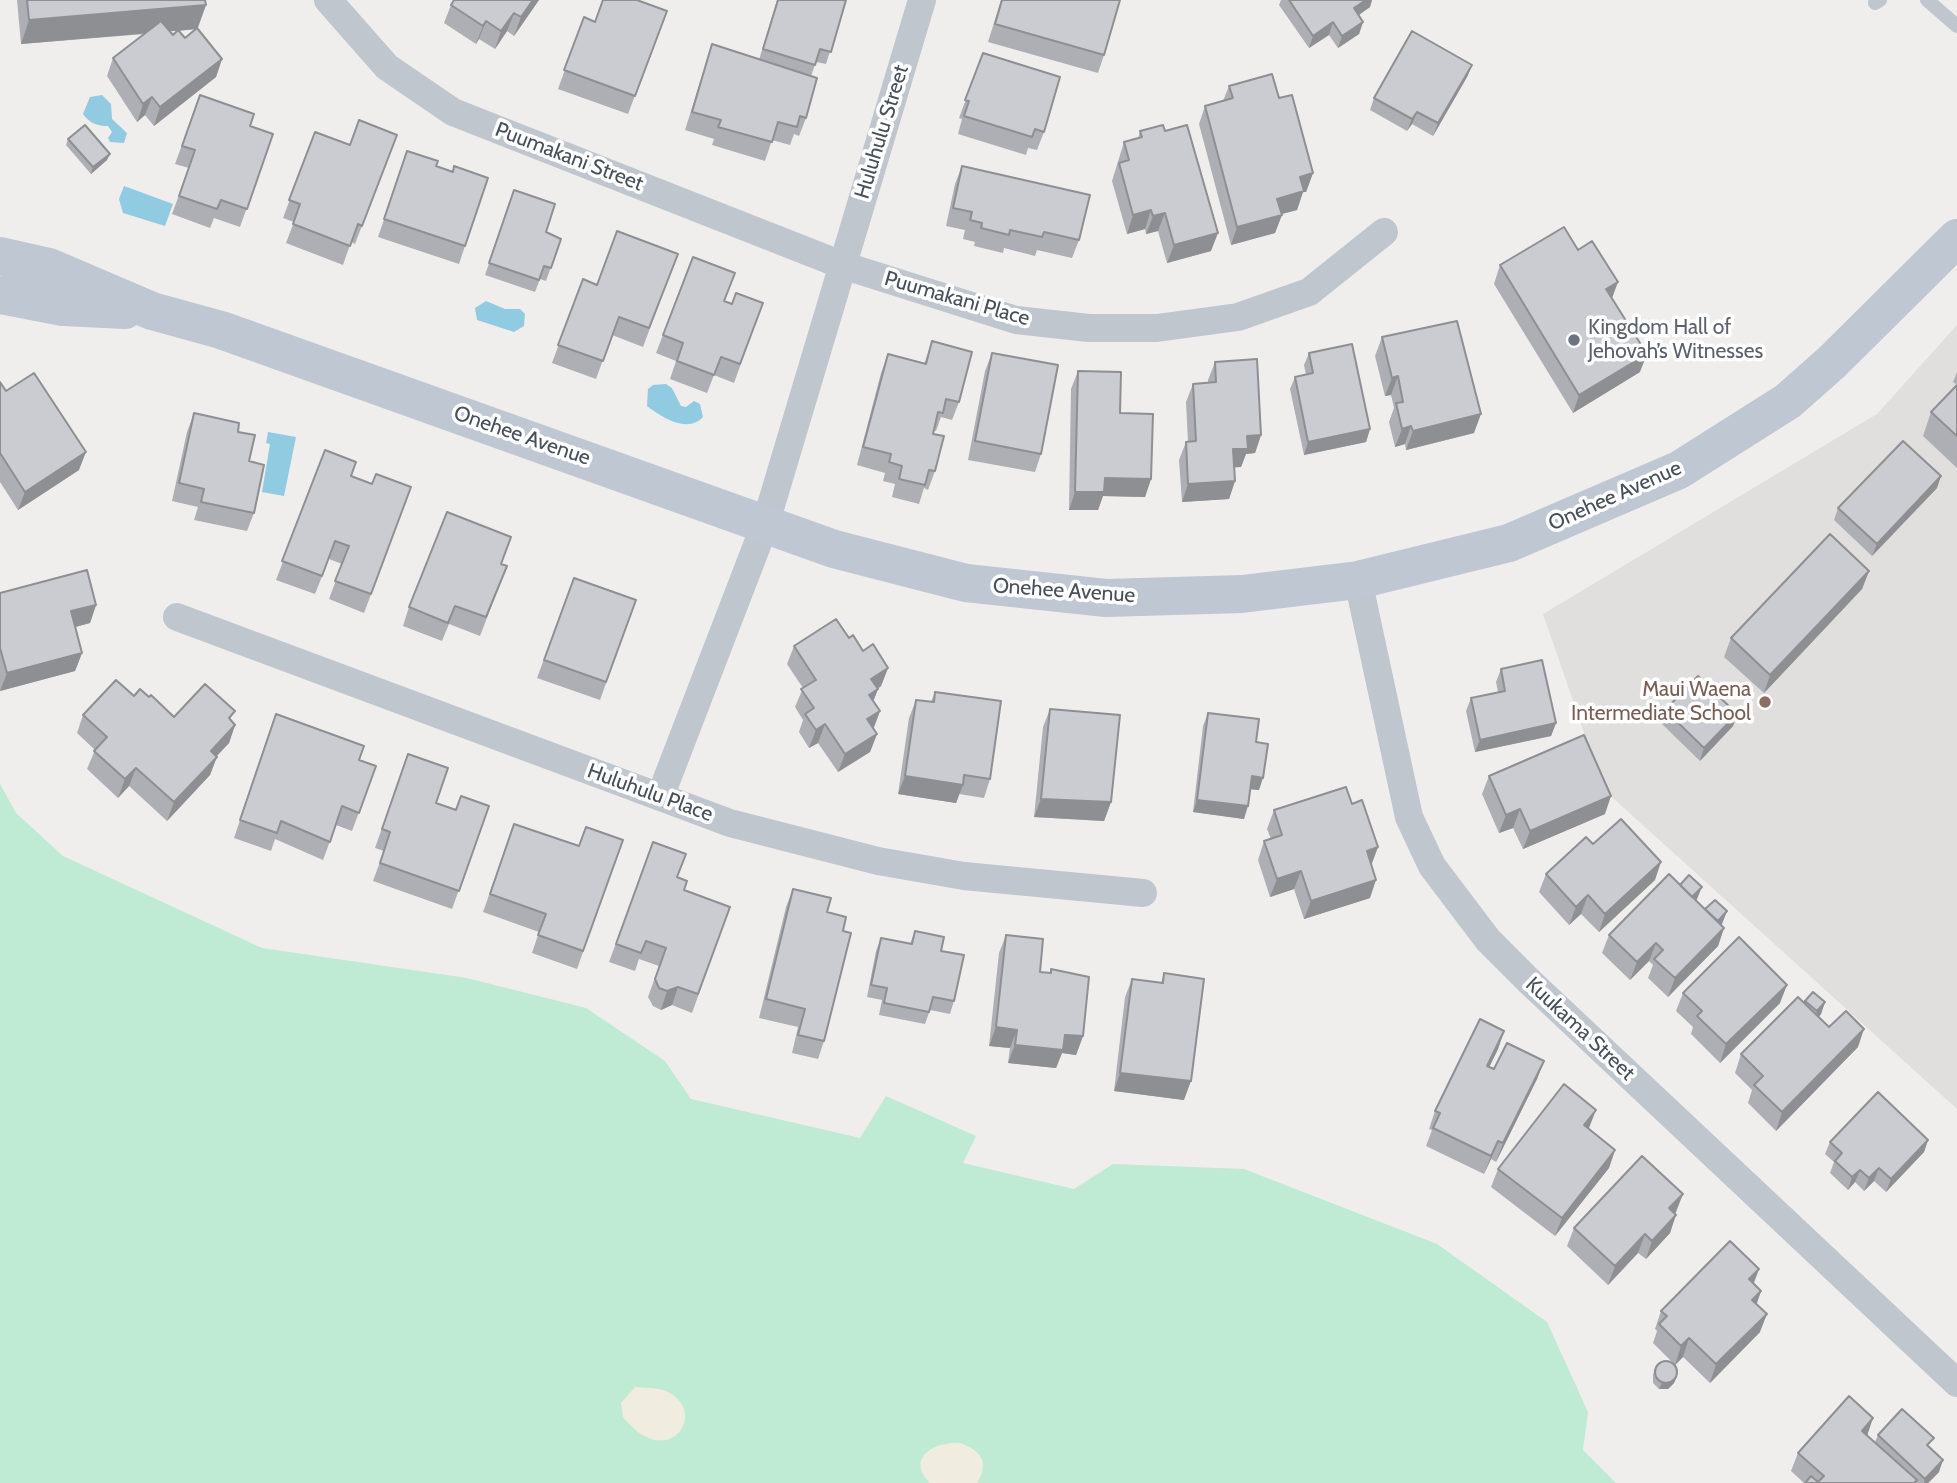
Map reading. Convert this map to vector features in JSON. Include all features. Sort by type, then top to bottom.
[{"type":"street","name":"Puumakani Street","points":[[328,0],[387,67],[453,112],[842,265]]},
{"type":"street","name":"Huluhulu Street","points":[[660,797],[766,522],[922,0]]},
{"type":"street","name":"Puumakani Place","points":[[842,265],[1016,320],[1089,328],[1157,328],[1238,317],[1308,292],[1384,232]]},
{"type":"street","name":"Onehee Avenue","points":[[0,256],[49,267],[152,311],[221,330],[766,522],[834,549],[965,583],[1093,596],[1242,594],[1358,580],[1509,543],[1679,470],[1788,401],[1832,362],[1957,238]]},
{"type":"street","name":"Onehee Avenue","points":[[0,295],[63,307],[152,311]]},
{"type":"street","name":"Kuukama Street","points":[[1358,580],[1409,817],[1432,866],[1488,940],[1521,974],[1957,1383]]},
{"type":"street","name":"Huluhulu Place","points":[[177,617],[730,823],[878,861],[964,876],[1143,893]]},
{"type":"lane","points":[[1927,0],[1957,26]]},
{"type":"shaded area","name":"Maui Waena Intermediate School","points":[[1957,325],[1957,1109],[1604,790],[1543,614],[1877,414]]},
{"type":"green space","points":[[0,784],[16,813],[63,856],[262,948],[467,978],[586,1008],[665,1061],[691,1099],[860,1138],[886,1096],[976,1136],[963,1163],[1074,1189],[1113,1164],[1244,1169],[1437,1244],[1547,1322],[1588,1412],[1583,1450],[1616,1483],[0,1483]]},
{"type":"sand","points":[[635,1387],[665,1391],[682,1405],[685,1416],[683,1426],[676,1435],[666,1440],[654,1440],[639,1433],[623,1417],[621,1403]]},
{"type":"sand","points":[[960,1443],[973,1449],[981,1458],[983,1469],[977,1483],[930,1483],[921,1466],[926,1453],[941,1445]]},
{"type":"water","points":[[102,95],[111,104],[112,119],[127,133],[124,143],[110,142],[108,138],[112,132],[108,126],[94,124],[83,114],[90,97]]},
{"type":"water","points":[[124,186],[173,204],[165,226],[123,213],[119,199]]},
{"type":"water","points":[[486,301],[505,309],[520,309],[525,314],[524,326],[514,332],[477,320],[475,308]]},
{"type":"water","points":[[666,384],[672,388],[681,406],[686,407],[694,401],[700,404],[703,417],[697,422],[682,424],[667,419],[647,406],[648,389],[653,385]]},
{"type":"water","points":[[268,432],[296,437],[284,496],[262,492],[270,444],[266,443]]},
{"type":"building","points":[[27,0],[205,0],[206,5],[29,20]]},
{"type":"building","points":[[454,0],[533,0],[521,17],[514,13],[501,31],[486,21],[483,26],[451,5]]},
{"type":"building","points":[[603,0],[637,0],[667,11],[635,96],[564,70],[584,17],[595,22]]},
{"type":"building","points":[[778,0],[846,0],[831,52],[820,49],[815,65],[763,49]]},
{"type":"building","points":[[1002,0],[1120,0],[1104,55],[995,24]]},
{"type":"building","points":[[1289,0],[1366,0],[1354,8],[1363,22],[1342,36],[1333,22],[1313,36]]},
{"type":"building","points":[[161,21],[173,35],[178,30],[185,38],[197,28],[222,59],[160,107],[152,97],[143,104],[113,58]]},
{"type":"building","points":[[1412,31],[1472,65],[1438,123],[1417,112],[1412,119],[1374,98]]},
{"type":"building","points":[[712,44],[817,78],[806,118],[800,116],[797,127],[778,122],[772,142],[718,127],[721,120],[692,112]]},
{"type":"building","points":[[983,53],[1060,77],[1044,132],[1035,129],[1032,137],[964,116],[969,101],[965,100]]},
{"type":"building","points":[[1272,74],[1279,98],[1292,95],[1313,173],[1300,177],[1304,191],[1277,199],[1282,215],[1237,227],[1205,106],[1233,98],[1229,86]]},
{"type":"building","points":[[200,95],[254,114],[250,126],[273,134],[247,209],[221,200],[217,209],[179,196],[195,150],[182,146]]},
{"type":"building","points":[[359,120],[397,135],[362,226],[358,224],[350,246],[293,224],[300,204],[289,200],[315,132],[350,145]]},
{"type":"building","points":[[85,125],[110,154],[93,167],[68,139]]},
{"type":"building","points":[[1163,125],[1165,131],[1187,125],[1218,233],[1174,245],[1165,213],[1153,216],[1151,210],[1133,215],[1119,163],[1129,160],[1124,142],[1142,137],[1140,131]]},
{"type":"building","points":[[407,151],[438,161],[436,166],[453,172],[454,166],[488,178],[465,246],[384,219]]},
{"type":"building","points":[[962,166],[1090,195],[1079,240],[1044,232],[1042,237],[1010,230],[1009,235],[981,228],[982,223],[970,220],[972,212],[953,208]]},
{"type":"building","points":[[514,190],[555,204],[546,232],[561,239],[551,268],[544,266],[539,280],[489,263]]},
{"type":"building","name":"Kingdom Hall of Jehovah’s Witnesses","points":[[1564,227],[1578,250],[1592,241],[1618,282],[1606,289],[1647,354],[1579,395],[1500,265]]},
{"type":"building","points":[[617,231],[678,254],[649,328],[619,317],[603,361],[558,345],[583,279],[597,285]]},
{"type":"building","points":[[693,257],[735,273],[724,301],[732,304],[736,293],[763,303],[740,364],[721,357],[714,375],[677,361],[683,343],[663,335]]},
{"type":"building","points":[[1457,321],[1481,414],[1413,431],[1411,426],[1402,429],[1396,403],[1403,402],[1398,376],[1392,378],[1382,337]]},
{"type":"building","points":[[932,341],[972,352],[959,402],[946,399],[943,413],[938,412],[933,434],[944,436],[935,471],[929,470],[925,485],[899,479],[902,466],[889,462],[891,454],[863,447],[888,354],[926,364]]},
{"type":"building","points":[[1352,344],[1370,429],[1308,442],[1295,377],[1313,373],[1309,353]]},
{"type":"building","points":[[992,353],[1058,365],[1041,454],[975,441]]},
{"type":"building","points":[[1257,359],[1261,435],[1247,436],[1248,449],[1233,449],[1235,481],[1188,484],[1186,442],[1196,441],[1193,384],[1216,382],[1215,362]]},
{"type":"building","points":[[1078,371],[1121,372],[1120,413],[1153,414],[1151,479],[1105,478],[1104,492],[1075,492]]},
{"type":"building","points":[[34,373],[86,452],[25,492],[0,453],[0,382],[6,391]]},
{"type":"building","points":[[1957,385],[1957,436],[1931,412]]},
{"type":"building","points":[[194,413],[239,423],[238,432],[255,435],[249,461],[264,465],[254,513],[201,502],[204,489],[179,483]]},
{"type":"building","points":[[1903,441],[1941,476],[1877,544],[1838,508]]},
{"type":"building","points":[[325,450],[356,462],[351,476],[372,484],[376,474],[411,487],[371,594],[335,581],[349,546],[335,541],[322,576],[282,561]]},
{"type":"building","points":[[447,512],[511,537],[501,564],[507,566],[486,617],[455,606],[448,623],[409,607]]},
{"type":"building","points":[[1830,534],[1869,571],[1770,675],[1731,638]]},
{"type":"building","points":[[87,570],[96,605],[71,611],[82,653],[7,673],[0,648],[0,593]]},
{"type":"building","points":[[574,578],[636,600],[606,682],[544,660]]},
{"type":"building","points":[[836,619],[849,638],[853,635],[863,651],[873,644],[888,668],[871,679],[878,689],[869,695],[880,711],[867,719],[877,734],[845,754],[825,724],[816,730],[805,714],[814,708],[801,689],[816,680],[794,646]]},
{"type":"building","points":[[1542,660],[1556,723],[1480,740],[1471,698],[1505,691],[1501,669]]},
{"type":"building","points":[[1698,676],[1737,714],[1704,748],[1665,710]]},
{"type":"building","points":[[116,680],[134,696],[140,689],[149,697],[151,695],[174,717],[205,684],[235,711],[229,718],[235,725],[211,751],[217,757],[174,802],[136,768],[125,779],[94,751],[107,737],[83,715]]},
{"type":"building","points":[[935,692],[1001,701],[990,779],[964,775],[963,785],[905,776],[916,700],[934,702]]},
{"type":"building","points":[[1050,709],[1120,715],[1111,802],[1041,799]]},
{"type":"building","points":[[1208,713],[1259,719],[1256,742],[1268,744],[1263,778],[1252,776],[1248,806],[1197,800]]},
{"type":"building","points":[[276,714],[364,746],[359,760],[376,766],[359,813],[342,806],[330,842],[281,821],[277,833],[240,820]]},
{"type":"building","points":[[1584,735],[1611,796],[1530,831],[1520,809],[1506,815],[1489,776]]},
{"type":"building","points":[[408,754],[448,768],[436,803],[456,810],[461,796],[489,806],[459,891],[380,863],[390,832],[382,829]]},
{"type":"building","points":[[1346,787],[1352,804],[1362,800],[1378,847],[1367,851],[1376,880],[1311,901],[1301,871],[1277,879],[1264,841],[1282,835],[1274,810]]},
{"type":"building","points":[[1621,819],[1661,862],[1605,914],[1588,895],[1576,907],[1546,874],[1586,837],[1593,844]]},
{"type":"building","points":[[514,824],[579,846],[586,827],[623,840],[583,951],[538,935],[546,914],[490,894]]},
{"type":"building","points":[[653,842],[686,854],[677,877],[687,881],[684,890],[730,907],[698,994],[678,987],[667,991],[659,988],[655,979],[666,948],[646,941],[641,953],[616,944]]},
{"type":"building","points":[[1669,874],[1724,928],[1675,978],[1654,959],[1663,950],[1656,943],[1637,962],[1609,935]]},
{"type":"building","points":[[1689,875],[1702,887],[1692,897],[1680,885]]},
{"type":"building","points":[[793,889],[831,898],[827,912],[846,917],[843,931],[851,933],[824,1041],[798,1035],[805,1009],[766,999]]},
{"type":"building","points":[[1715,900],[1727,911],[1718,921],[1705,909]]},
{"type":"building","points":[[915,931],[944,937],[941,951],[964,955],[954,1001],[933,997],[929,1012],[884,1003],[887,988],[871,985],[881,938],[912,944]]},
{"type":"building","points":[[1006,935],[1043,939],[1040,972],[1051,973],[1051,969],[1089,977],[1083,1036],[1065,1035],[1063,1050],[1015,1045],[1017,1030],[996,1027]]},
{"type":"building","points":[[1739,937],[1787,985],[1726,1044],[1697,1016],[1702,1011],[1683,993]]},
{"type":"building","points":[[1164,973],[1204,979],[1191,1081],[1120,1073],[1132,979],[1163,983]]},
{"type":"building","points":[[1813,992],[1825,1002],[1817,1011],[1805,1001]]},
{"type":"building","points":[[1798,997],[1829,1027],[1846,1011],[1864,1029],[1782,1112],[1754,1085],[1763,1076],[1741,1054]]},
{"type":"building","points":[[1480,1019],[1504,1031],[1487,1066],[1494,1069],[1507,1043],[1544,1061],[1503,1143],[1498,1141],[1491,1156],[1433,1128],[1440,1113],[1435,1111]]},
{"type":"building","points":[[1564,1084],[1596,1110],[1584,1125],[1615,1150],[1562,1218],[1498,1169]]},
{"type":"building","points":[[1878,1092],[1928,1140],[1891,1179],[1879,1168],[1869,1178],[1860,1170],[1852,1177],[1835,1161],[1842,1153],[1830,1142]]},
{"type":"building","points":[[1642,1156],[1683,1194],[1669,1208],[1676,1215],[1652,1241],[1645,1234],[1615,1266],[1574,1228]]},
{"type":"building","points":[[1730,1241],[1759,1269],[1749,1279],[1761,1291],[1752,1300],[1767,1314],[1716,1364],[1689,1338],[1681,1346],[1659,1324],[1667,1316],[1661,1311]]},
{"type":"building","points":[[1666,1361],[1674,1364],[1677,1372],[1674,1380],[1666,1383],[1658,1380],[1655,1372],[1658,1364]]},
{"type":"building","points":[[1849,1396],[1873,1418],[1862,1431],[1917,1480],[1914,1483],[1805,1483],[1811,1476],[1818,1482],[1824,1476],[1798,1453]]},
{"type":"building","points":[[1902,1409],[1934,1438],[1927,1445],[1943,1460],[1925,1479],[1878,1435]]},
{"type":"place","name":"Kingdom Hall of Jehovah’s Witnesses","points":[[1574,340]]},
{"type":"place","name":"Maui Waena Intermediate School","points":[[1765,702]]}]
